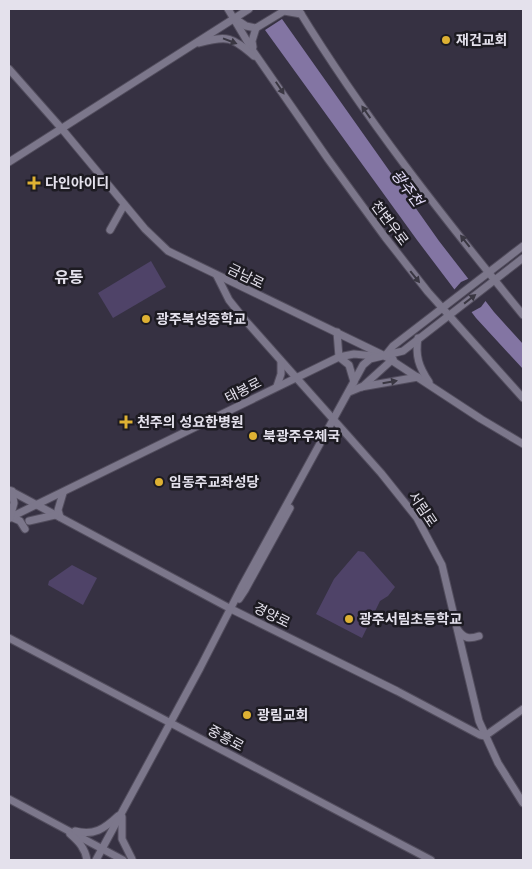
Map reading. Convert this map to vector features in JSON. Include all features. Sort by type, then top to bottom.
[{"type":"street","name":"천변우로","points":[[228,9],[253,51],[357,200],[401,259],[449,316],[523,398]]},
{"type":"street","points":[[9,162],[249,9]]},
{"type":"street","points":[[234,18],[246,26],[256,28],[284,11],[300,11],[321,46],[386,139],[486,273],[523,315]]},
{"type":"street","points":[[253,51],[252,42],[256,28]]},
{"type":"street","points":[[192,45],[220,37],[225,38],[244,47],[263,64]]},
{"type":"street","name":"금남로","points":[[9,69],[62,129],[124,205],[157,242],[168,251],[337,332],[388,359],[523,444]]},
{"type":"street","points":[[9,155],[22,154]]},
{"type":"street","points":[[110,230],[124,205]]},
{"type":"street","points":[[388,359],[393,346],[523,246]]},
{"type":"street","points":[[361,387],[388,359],[403,351],[523,258]]},
{"type":"street","name":"서림로","points":[[217,276],[234,307],[396,491],[416,518],[442,565],[478,721],[505,775],[523,803]]},
{"type":"street","points":[[337,332],[339,357],[349,365],[354,382]]},
{"type":"street","points":[[418,338],[416,353],[419,366],[432,386]]},
{"type":"street","name":"태봉로","points":[[10,518],[339,357],[354,354],[388,359]]},
{"type":"street","points":[[96,860],[241,588],[366,361],[388,359]]},
{"type":"street","points":[[277,386],[281,374],[280,361]]},
{"type":"street","points":[[349,392],[361,387],[418,377]]},
{"type":"street","points":[[10,490],[14,503],[10,518],[20,522],[25,528]]},
{"type":"street","name":"경양로","points":[[10,490],[231,609],[485,736]]},
{"type":"street","points":[[29,521],[58,516],[63,492]]},
{"type":"street","points":[[458,630],[468,638],[479,636]]},
{"type":"street","name":"중흥로","points":[[9,638],[431,860]]},
{"type":"street","points":[[485,736],[523,709]]},
{"type":"street","points":[[9,799],[121,859],[126,857],[133,860]]},
{"type":"street","points":[[64,828],[80,832],[98,832],[122,813]]},
{"type":"street","points":[[122,813],[122,839],[133,860]]},
{"type":"street","points":[[64,828],[81,845],[85,851],[86,860]]},
{"type":"shaded area","name":"광주천","points":[[282,19],[439,241],[494,312],[523,344],[523,369],[476,318],[265,30]]},
{"type":"shaded area","points":[[151,261],[166,287],[113,318],[98,293]]},
{"type":"shaded area","points":[[358,551],[364,552],[395,587],[388,596],[380,601],[362,638],[316,614],[334,579]]},
{"type":"shaded area","points":[[72,565],[97,578],[83,605],[48,585],[49,581]]},
{"type":"pier","points":[[470,278],[487,299],[481,307],[470,313],[453,291],[461,282]]},
{"type":"place","name":"재건교회","points":[[446,40]]},
{"type":"place","name":"다인아이디","points":[[34,183]]},
{"type":"place","name":"광주북성중학교","points":[[146,319]]},
{"type":"place","name":"천주의 성요한병원","points":[[126,422]]},
{"type":"place","name":"북광주우체국","points":[[253,436]]},
{"type":"place","name":"임동주교좌성당","points":[[159,482]]},
{"type":"place","name":"광주서림초등학교","points":[[349,619]]},
{"type":"place","name":"광림교회","points":[[247,715]]},
{"type":"district","name":"유동","points":[[69,277]]}]
